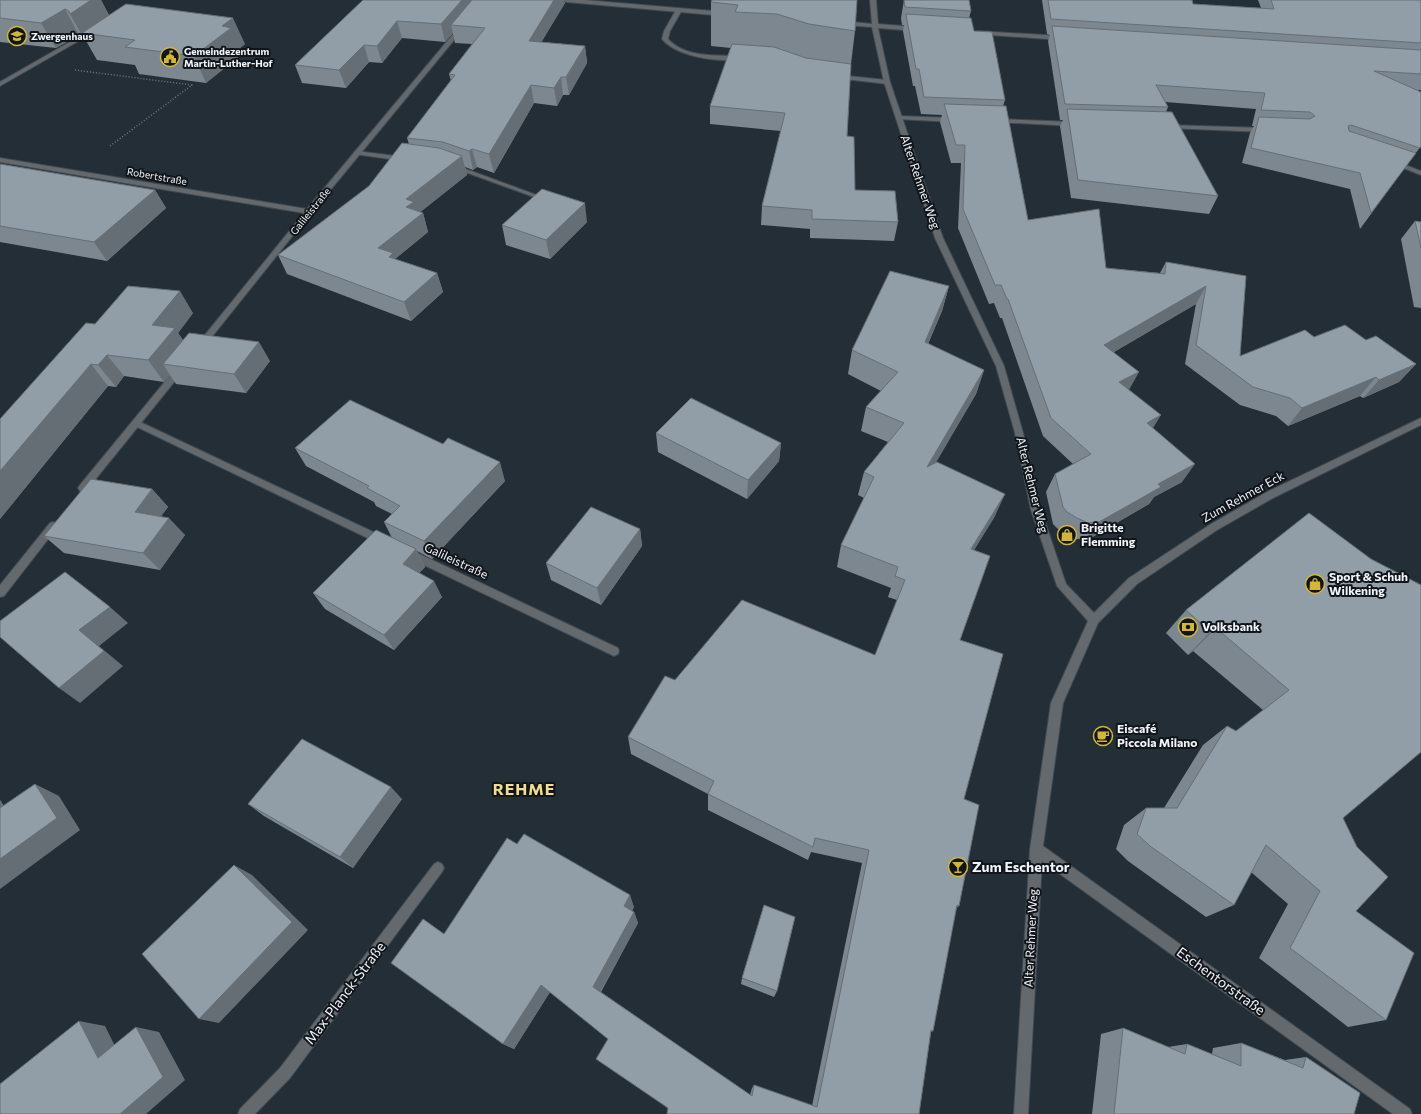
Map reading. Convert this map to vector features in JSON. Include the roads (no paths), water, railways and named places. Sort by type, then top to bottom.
[{"type":"street","points":[[566,0],[734,15]]},
{"type":"street","name":"Alter Rehmer Weg","points":[[873,0],[875,26],[887,82],[898,118],[940,238],[1000,366],[1019,433],[1036,510],[1062,586],[1094,620],[1057,703],[1036,849],[1021,1114]]},
{"type":"street","points":[[679,10],[667,31],[665,39],[669,45],[681,51],[706,56],[746,58]]},
{"type":"street","name":"Galileistraße","points":[[196,350],[310,212],[356,153],[469,19]]},
{"type":"street","points":[[836,23],[922,29]]},
{"type":"street","points":[[970,32],[1065,38]]},
{"type":"street","points":[[0,84],[80,38]]},
{"type":"street","points":[[834,76],[887,82]]},
{"type":"street","points":[[898,118],[961,120]]},
{"type":"street","points":[[993,121],[1080,124]]},
{"type":"street","points":[[1159,127],[1269,130]]},
{"type":"street","points":[[356,153],[408,159]]},
{"type":"street","name":"Robertstraße","points":[[0,160],[310,212]]},
{"type":"street","points":[[1389,160],[1421,173]]},
{"type":"street","points":[[446,163],[554,202]]},
{"type":"street","points":[[78,496],[186,363]]},
{"type":"street","name":"Zum Rehmer Eck","points":[[1094,620],[1133,581],[1214,527],[1270,495],[1421,421]]},
{"type":"street","name":"Galileistraße","points":[[136,423],[614,651]]},
{"type":"street","points":[[0,592],[58,520]]},
{"type":"street","name":"Eschentorstraße","points":[[1036,849],[1405,1114]]},
{"type":"street","name":"Max-Planck-Straße","points":[[245,1114],[285,1073],[438,868]]},
{"type":"place","name":"Zwergenhaus","points":[[17,36]]},
{"type":"place","name":"Gemeindezentrum Martin-Luther-Hof","points":[[170,57]]},
{"type":"place","name":"Brigitte Flemming","points":[[1067,535]]},
{"type":"place","name":"Sport & Schuh Wilkening","points":[[1315,584]]},
{"type":"place","name":"Volksbank","points":[[1188,627]]},
{"type":"place","name":"Eiscafé Piccola Milano","points":[[1103,736]]},
{"type":"place","name":"Zum Eschentor","points":[[958,867]]},
{"type":"district","name":"REHME","points":[[524,789]]}]
